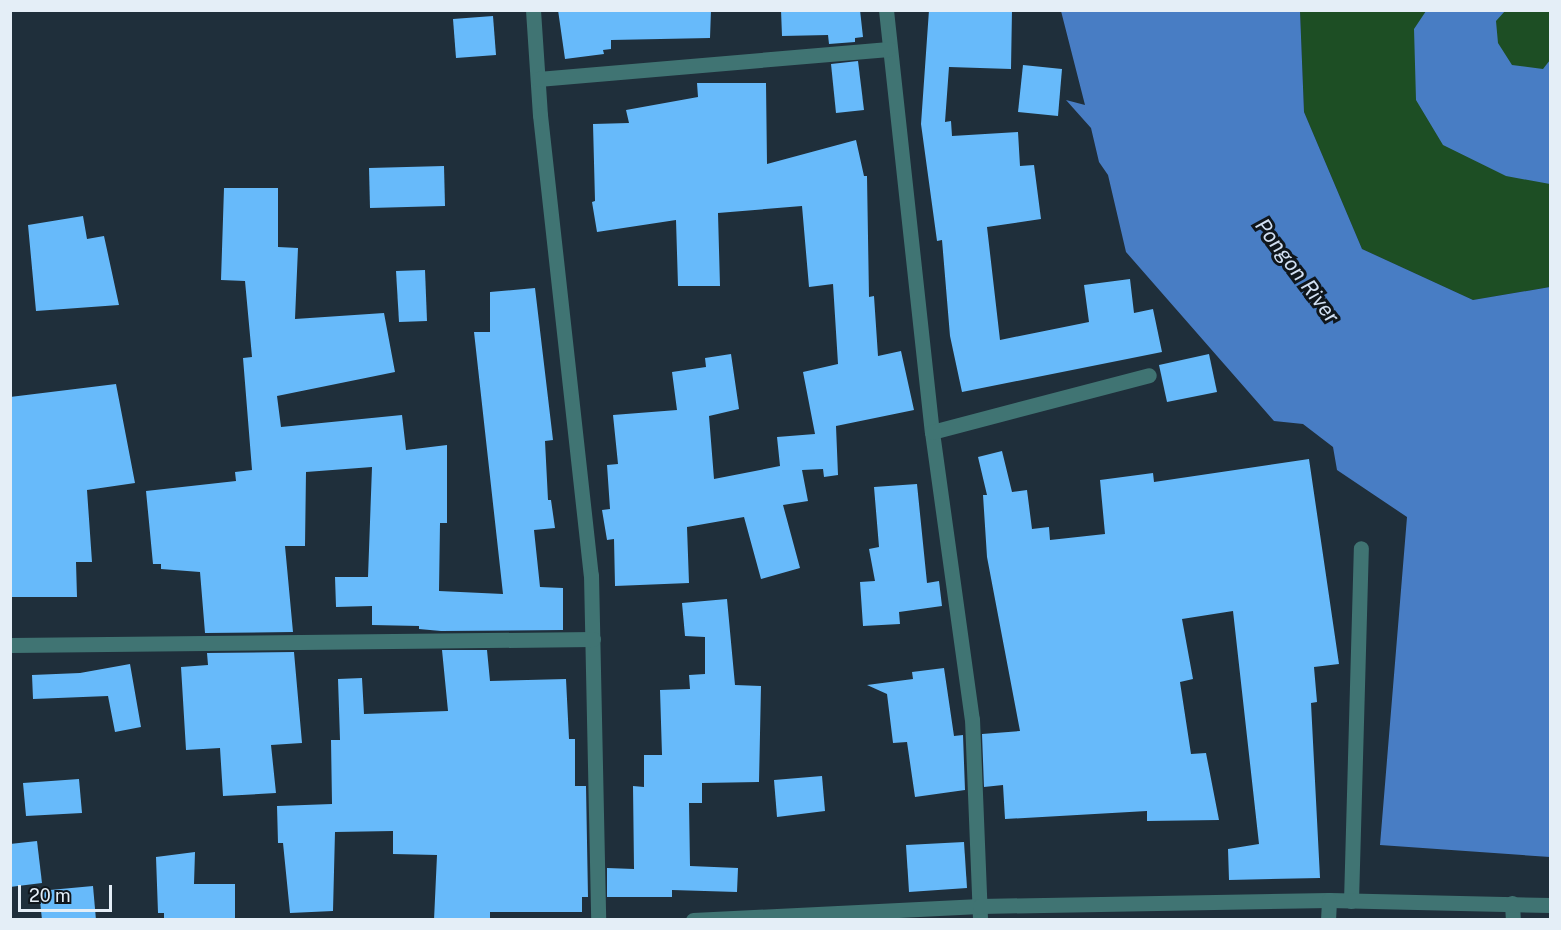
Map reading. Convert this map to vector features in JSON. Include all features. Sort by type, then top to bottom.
[{"type":"street","points":[[533,10],[538,78],[591,575],[598,920]]},
{"type":"street","points":[[886,10],[932,432],[972,719],[980,913]]},
{"type":"street","points":[[538,78],[889,49]]},
{"type":"street","points":[[932,432],[1149,375]]},
{"type":"street","points":[[1351,901],[1361,548]]},
{"type":"street","points":[[10,645],[593,639]]},
{"type":"street","points":[[1328,920],[1329,900]]},
{"type":"street","points":[[693,920],[980,913],[1329,900],[1551,905]]},
{"type":"street","points":[[1512,903],[1513,920]]},
{"type":"green space","points":[[1300,11],[1550,11],[1550,287],[1473,300],[1362,249],[1304,112]]},
{"type":"water","name":"Pongon River","points":[[1061,11],[1300,11],[1304,112],[1362,249],[1473,300],[1550,287],[1550,857],[1380,845],[1407,517],[1337,470],[1333,447],[1303,424],[1274,421],[1126,252],[1108,175],[1099,162],[1091,128],[1066,100],[1085,105]]},
{"type":"water","points":[[1426,11],[1505,11],[1496,21],[1498,43],[1512,65],[1543,69],[1550,60],[1550,184],[1506,176],[1443,145],[1416,100],[1414,29]]},
{"type":"building","points":[[558,10],[711,10],[710,38],[611,40],[611,49],[603,50],[604,54],[565,59]]},
{"type":"building","points":[[781,10],[860,10],[863,37],[855,38],[855,42],[829,44],[828,35],[782,36]]},
{"type":"building","points":[[929,10],[1012,10],[1011,69],[949,67],[945,122],[951,121],[952,136],[1018,132],[1020,166],[1034,165],[1041,219],[987,227],[1000,340],[1089,322],[1084,285],[1130,279],[1134,313],[1153,309],[1162,352],[962,392],[950,336],[942,240],[937,241],[921,124]]},
{"type":"building","points":[[493,16],[496,55],[456,58],[453,19]]},
{"type":"building","points":[[858,61],[864,110],[836,113],[831,64]]},
{"type":"building","points":[[1023,65],[1062,69],[1058,116],[1018,112]]},
{"type":"building","points":[[697,83],[766,83],[767,164],[856,140],[864,176],[867,176],[869,297],[874,296],[878,356],[901,351],[914,410],[836,426],[838,475],[824,477],[823,469],[802,470],[808,501],[783,505],[800,568],[761,579],[744,517],[687,527],[689,583],[615,586],[614,539],[607,540],[602,510],[610,509],[607,465],[618,464],[613,415],[677,410],[672,372],[706,367],[705,358],[731,354],[739,409],[709,416],[714,479],[780,466],[777,437],[815,434],[803,372],[838,364],[833,284],[809,287],[802,206],[718,213],[720,286],[678,286],[676,220],[597,232],[592,202],[595,201],[593,124],[629,123],[626,110],[698,97]]},
{"type":"building","points":[[444,166],[445,206],[370,208],[369,168]]},
{"type":"building","points":[[224,188],[278,188],[278,247],[298,248],[295,319],[384,313],[395,372],[277,396],[281,427],[402,415],[406,450],[447,445],[447,523],[440,523],[439,591],[503,594],[474,332],[490,332],[490,292],[535,288],[553,440],[545,441],[548,500],[551,500],[555,528],[534,530],[540,587],[563,588],[563,630],[441,631],[419,629],[419,626],[372,625],[372,606],[336,607],[335,577],[368,577],[372,467],[306,472],[305,546],[285,546],[293,632],[205,633],[200,572],[161,569],[161,564],[153,564],[146,491],[236,481],[235,472],[252,470],[243,358],[252,357],[245,281],[221,280]]},
{"type":"building","points":[[83,216],[87,239],[104,236],[119,305],[36,311],[28,225]]},
{"type":"building","points":[[425,270],[427,321],[399,322],[396,271]]},
{"type":"building","points":[[1209,354],[1217,392],[1167,402],[1159,365]]},
{"type":"building","points":[[116,384],[135,483],[87,490],[92,562],[76,562],[77,597],[10,597],[10,397]]},
{"type":"building","points":[[1002,451],[1012,492],[1027,490],[1032,529],[1049,527],[1050,540],[1105,534],[1100,480],[1153,473],[1154,482],[1309,459],[1339,664],[1314,667],[1317,702],[1311,703],[1320,878],[1229,880],[1228,849],[1259,844],[1233,611],[1182,619],[1193,679],[1180,682],[1191,754],[1206,753],[1219,820],[1147,821],[1147,811],[1005,819],[1003,785],[984,787],[982,734],[1020,731],[987,557],[983,495],[987,495],[978,457]]},
{"type":"building","points":[[917,484],[927,583],[939,581],[942,606],[899,612],[900,624],[863,626],[860,582],[875,581],[869,549],[879,547],[874,487]]},
{"type":"building","points":[[727,599],[735,685],[761,686],[759,782],[702,783],[702,803],[689,803],[690,866],[738,868],[737,892],[672,890],[672,897],[607,897],[607,868],[634,869],[633,786],[644,787],[644,755],[662,755],[660,690],[690,689],[689,675],[705,674],[705,637],[685,636],[682,603]]},
{"type":"building","points":[[442,650],[487,650],[490,681],[566,679],[569,739],[575,739],[575,786],[586,786],[588,897],[582,897],[582,912],[490,912],[490,920],[434,920],[437,855],[393,854],[393,831],[335,832],[333,911],[290,913],[283,843],[278,843],[277,806],[332,804],[331,740],[340,740],[338,679],[362,678],[364,714],[448,711]]},
{"type":"building","points":[[294,652],[302,743],[271,745],[276,793],[223,796],[220,748],[186,750],[181,667],[208,665],[207,653]]},
{"type":"building","points":[[130,664],[141,727],[115,732],[108,696],[33,699],[32,675],[80,673]]},
{"type":"building","points":[[944,668],[954,736],[963,735],[965,790],[915,797],[907,742],[893,743],[887,694],[867,685],[913,679],[912,672]]},
{"type":"building","points":[[822,776],[825,811],[777,817],[774,780]]},
{"type":"building","points":[[79,779],[82,813],[26,816],[23,783]]},
{"type":"building","points":[[37,841],[42,883],[10,887],[10,844]]},
{"type":"building","points":[[964,842],[967,888],[909,892],[906,845]]},
{"type":"building","points":[[195,852],[194,884],[235,884],[235,920],[164,920],[164,913],[158,913],[156,857]]},
{"type":"building","points":[[93,886],[96,920],[42,920],[39,891]]}]
